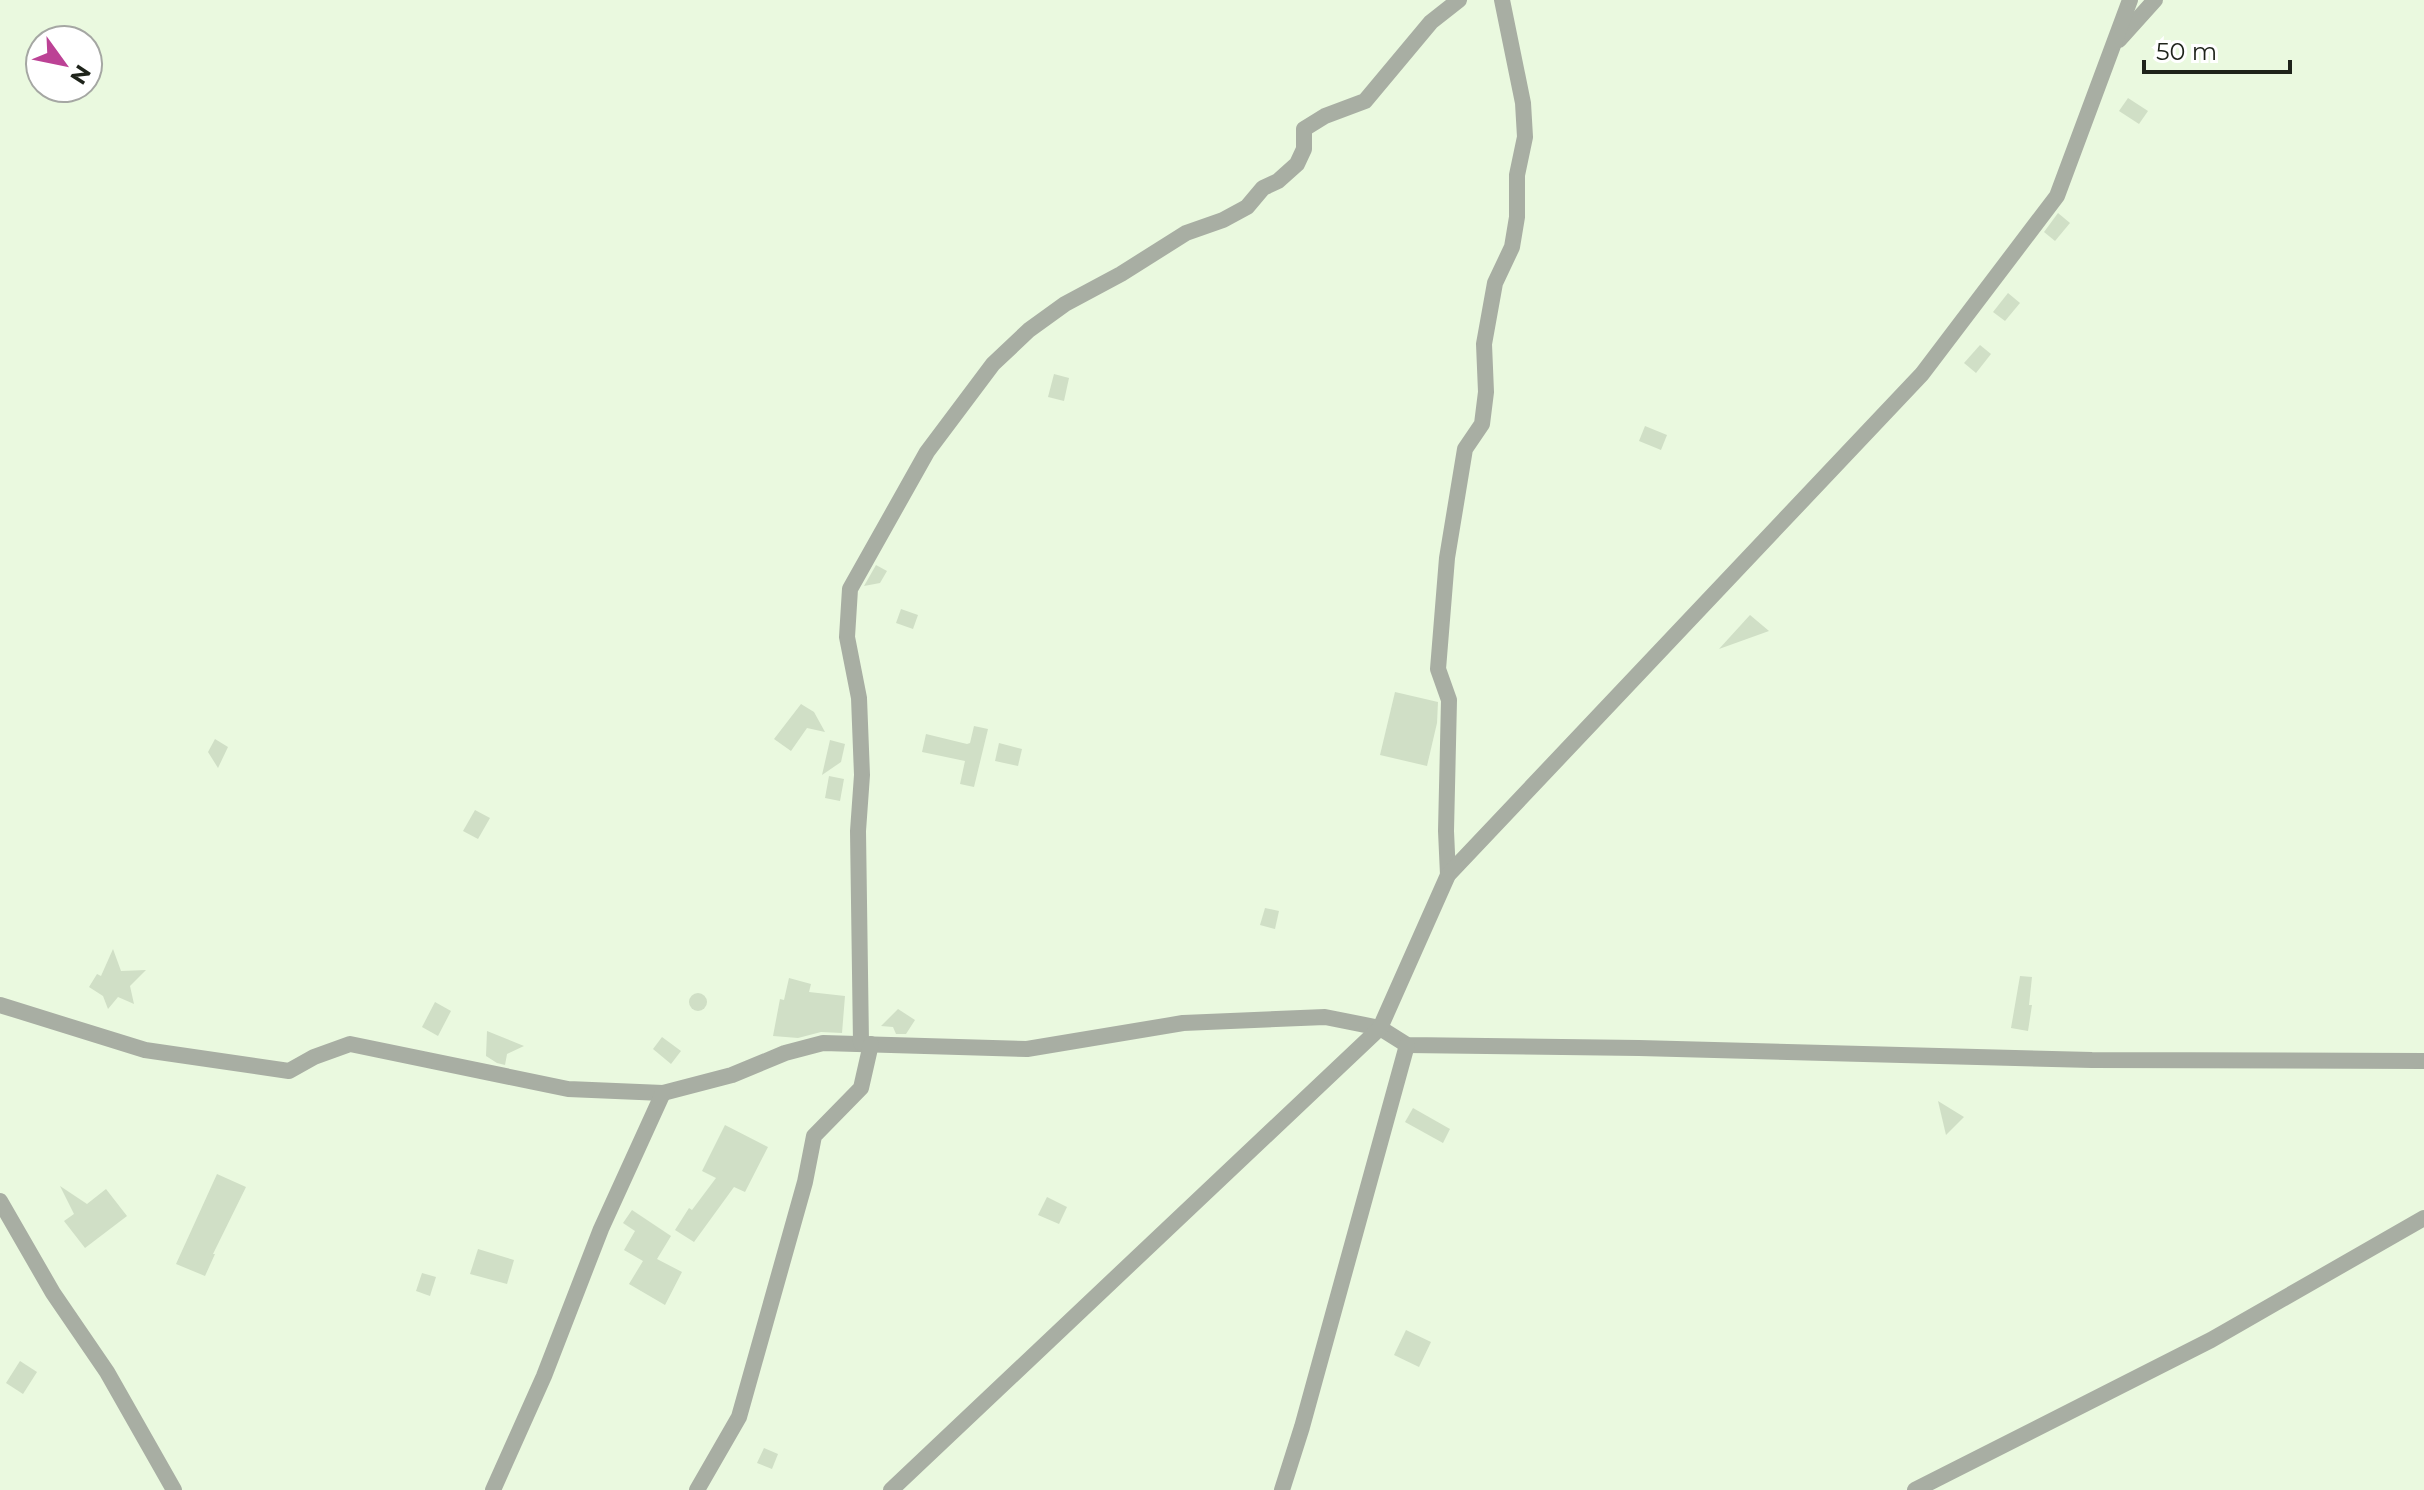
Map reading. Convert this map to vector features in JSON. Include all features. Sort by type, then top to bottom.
[{"type":"street","points":[[697,1490],[739,1417],[805,1182],[814,1136],[861,1088],[866,1044],[858,831],[862,775],[859,698],[847,637],[850,589],[927,452],[993,364],[1029,330],[1065,304],[1121,274],[1186,233],[1223,220],[1247,207],[1263,188],[1278,181],[1297,164],[1304,149],[1304,129],[1325,116],[1365,101],[1431,22],[1459,0]]},
{"type":"street","points":[[1448,875],[1449,700],[1438,669],[1447,558],[1465,449],[1482,424],[1486,392],[1484,344],[1495,283],[1512,247],[1517,217],[1517,175],[1525,137],[1523,103],[1502,0]]},
{"type":"street","points":[[891,1490],[1380,1028],[1448,875],[1922,374],[2057,196],[2130,0]]},
{"type":"street","points":[[2113,47],[2155,0]]},
{"type":"street","points":[[0,1005],[145,1050],[289,1071],[314,1057],[350,1044],[568,1089],[663,1093],[732,1075],[797,1049],[823,1043],[1027,1049],[1183,1023],[1325,1017],[1380,1028],[1407,1045],[2092,1060],[2424,1061]]},
{"type":"street","points":[[1282,1490],[1307,1411],[1407,1045]]},
{"type":"street","points":[[493,1490],[544,1376],[601,1229],[663,1093]]},
{"type":"street","points":[[0,1201],[53,1293],[107,1372],[174,1490]]},
{"type":"street","points":[[1915,1490],[2211,1340],[2424,1218]]},
{"type":"building","points":[[2128,98],[2148,111],[2139,124],[2119,111]]},
{"type":"building","points":[[2058,213],[2070,223],[2055,241],[2044,232]]},
{"type":"building","points":[[2008,293],[2020,303],[2005,321],[1993,312]]},
{"type":"building","points":[[1980,345],[1991,354],[1976,373],[1964,363]]},
{"type":"building","points":[[1054,374],[1069,378],[1064,401],[1048,397]]},
{"type":"building","points":[[1645,426],[1667,435],[1661,450],[1639,441]]},
{"type":"building","points":[[876,565],[887,571],[880,583],[864,586]]},
{"type":"building","points":[[901,609],[918,615],[913,629],[896,623]]},
{"type":"building","points":[[1750,615],[1769,631],[1719,649]]},
{"type":"building","points":[[1395,692],[1438,702],[1437,723],[1427,766],[1380,755]]},
{"type":"building","points":[[801,704],[814,712],[825,732],[807,728],[791,751],[774,739]]},
{"type":"building","points":[[974,726],[988,729],[974,787],[960,784],[965,761],[922,752],[926,734],[967,744],[970,743]]},
{"type":"building","points":[[215,739],[228,747],[218,768],[208,752]]},
{"type":"building","points":[[830,740],[845,744],[841,762],[822,775]]},
{"type":"building","points":[[999,743],[1022,749],[1018,766],[995,761]]},
{"type":"building","points":[[829,776],[844,779],[840,801],[825,798]]},
{"type":"building","points":[[475,810],[490,818],[478,839],[463,831]]},
{"type":"building","points":[[1265,908],[1279,911],[1275,929],[1260,925]]},
{"type":"building","points":[[113,949],[121,971],[146,970],[130,986],[134,1004],[118,997],[108,1009],[103,996],[89,987],[97,974],[101,976]]},
{"type":"building","points":[[2020,976],[2032,977],[2028,1031],[2011,1028]]},
{"type":"building","points":[[789,978],[811,984],[809,992],[845,996],[842,1033],[821,1032],[798,1038],[773,1036],[780,999],[784,1000]]},
{"type":"building","points":[[698,993],[707,1002],[698,1011],[689,1002]]},
{"type":"building","points":[[435,1002],[451,1011],[438,1036],[422,1027]]},
{"type":"building","points":[[898,1009],[915,1020],[906,1034],[896,1034],[893,1027],[881,1026]]},
{"type":"building","points":[[487,1031],[524,1046],[507,1054],[505,1065],[497,1063],[486,1056]]},
{"type":"building","points":[[662,1037],[681,1051],[671,1064],[653,1049]]},
{"type":"building","points":[[1938,1101],[1964,1117],[1946,1135]]},
{"type":"building","points":[[1413,1108],[1450,1129],[1443,1143],[1405,1122]]},
{"type":"building","points":[[725,1125],[768,1147],[745,1192],[734,1187],[694,1242],[675,1230],[689,1208],[692,1210],[716,1178],[702,1171]]},
{"type":"building","points":[[217,1174],[246,1187],[205,1276],[176,1264]]},
{"type":"building","points":[[60,1186],[87,1204],[106,1189],[127,1216],[85,1248],[64,1221],[74,1214]]},
{"type":"building","points":[[1047,1197],[1067,1207],[1059,1224],[1038,1215]]},
{"type":"building","points":[[632,1210],[671,1236],[657,1259],[682,1272],[665,1305],[629,1284],[643,1261],[624,1250],[635,1231],[623,1223]]},
{"type":"building","points":[[478,1249],[514,1260],[507,1284],[470,1274]]},
{"type":"building","points":[[422,1273],[436,1277],[430,1296],[416,1291]]},
{"type":"building","points":[[1406,1330],[1431,1342],[1419,1367],[1394,1355]]},
{"type":"building","points":[[20,1361],[37,1372],[23,1394],[6,1383]]},
{"type":"building","points":[[764,1448],[778,1454],[772,1469],[757,1463]]}]
